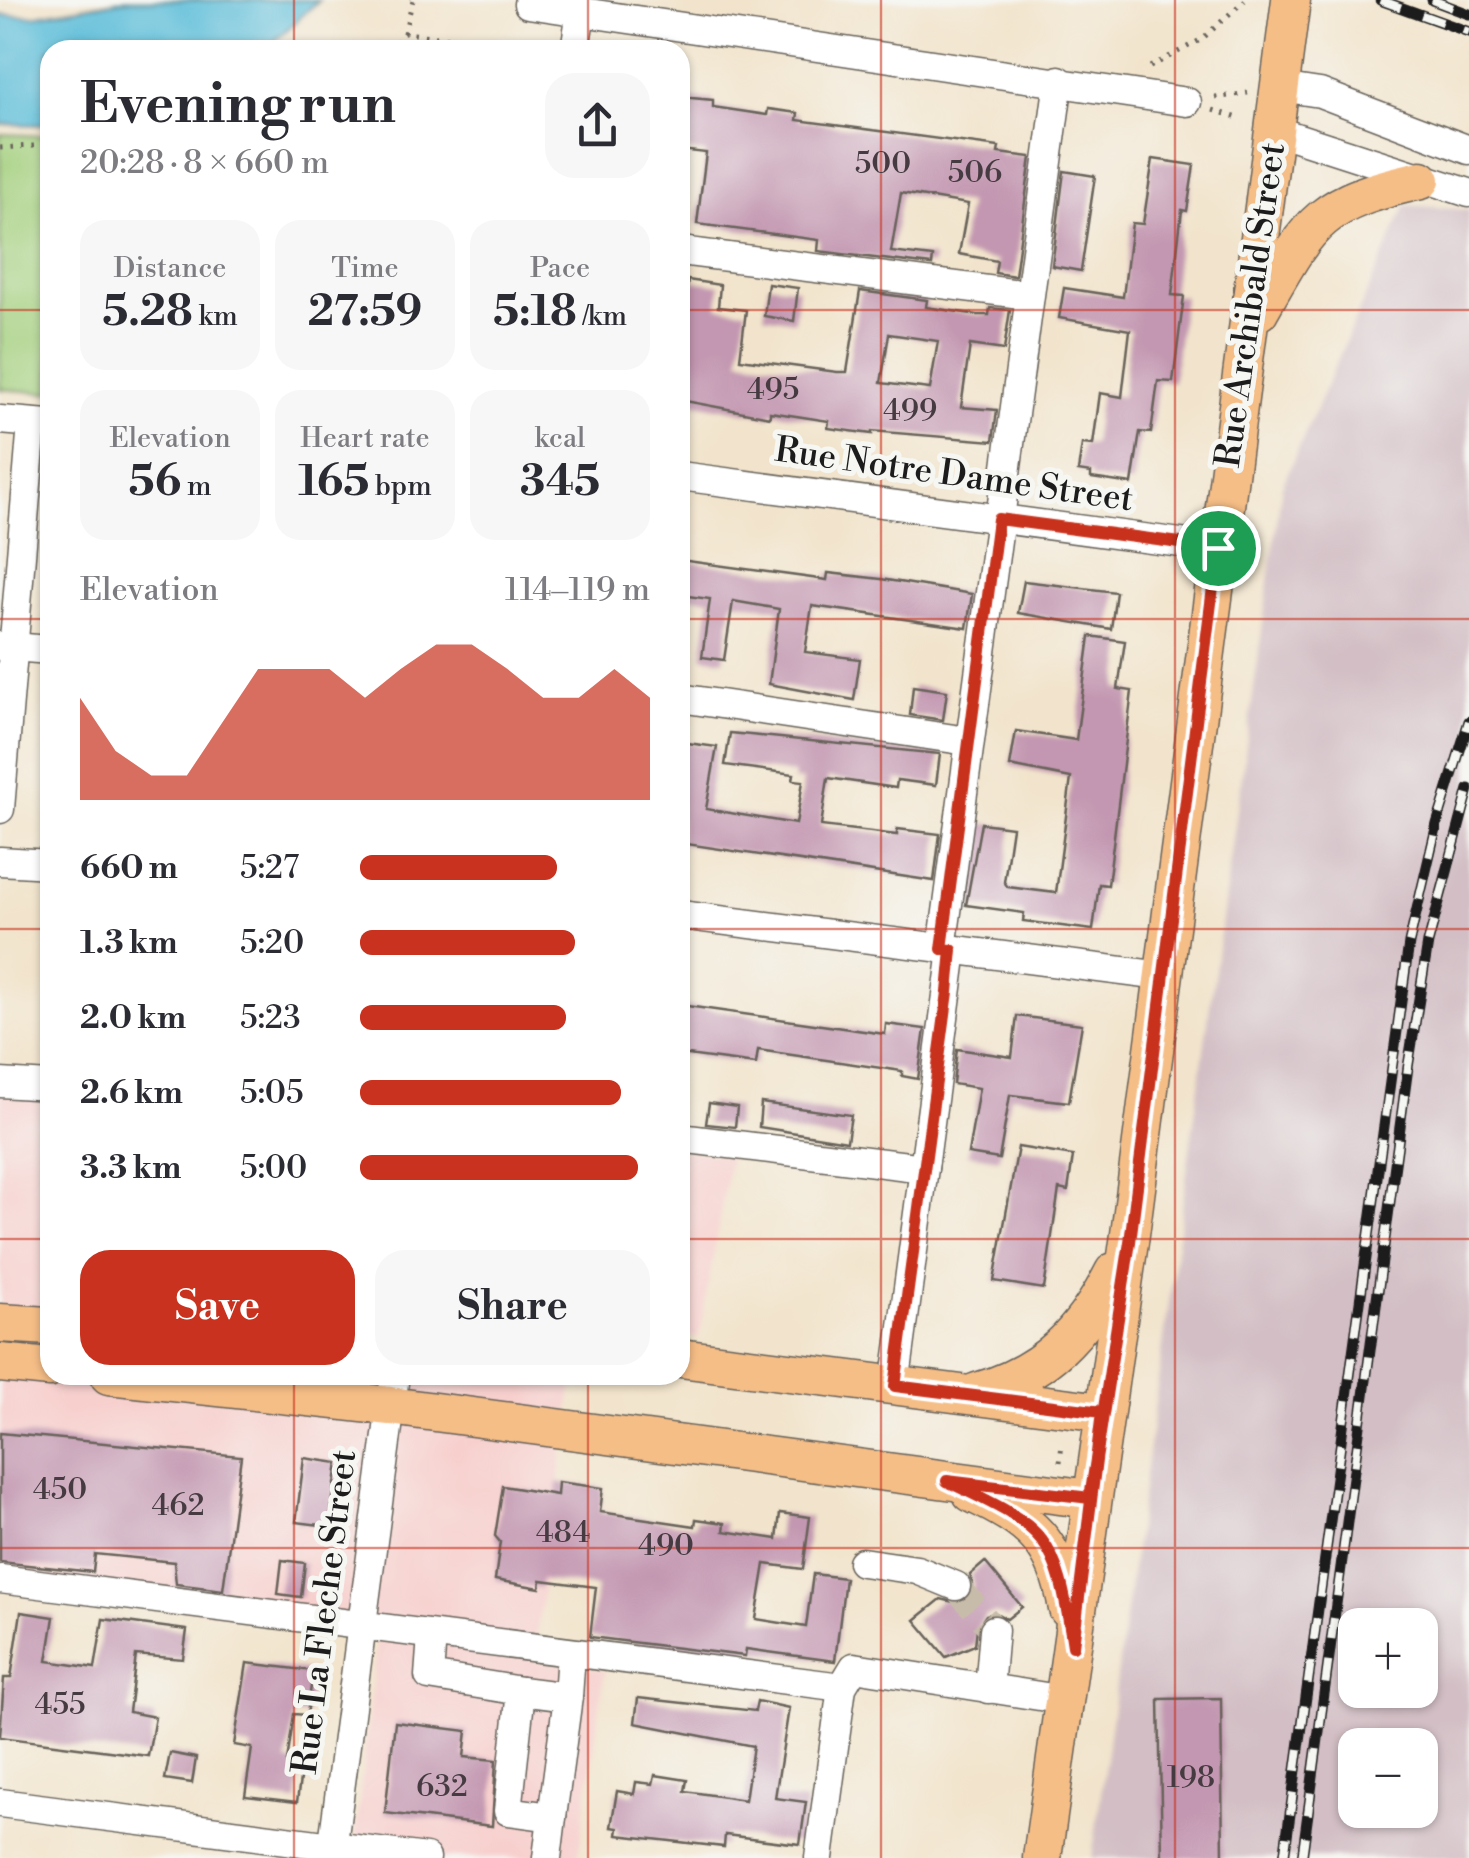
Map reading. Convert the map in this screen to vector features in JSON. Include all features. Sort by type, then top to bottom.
[{"type":"main road","name":"Rue Archibald Street","points":[[1042,1858],[1102,1412],[1130,1242],[1291,0]]},
{"type":"main road","points":[[1247,331],[1312,224],[1362,194],[1421,180]]},
{"type":"main road","points":[[965,1396],[1018,1378],[1066,1346],[1098,1305],[1130,1242]]},
{"type":"main road","points":[[0,1323],[40,1325]]},
{"type":"main road","points":[[690,1359],[1102,1412]]},
{"type":"main road","points":[[0,1362],[40,1367]]},
{"type":"main road","points":[[298,1385],[392,1390],[947,1481],[1090,1498]]},
{"type":"main road","points":[[947,1481],[1014,1515],[1049,1547],[1063,1577],[1073,1646]]},
{"type":"street","points":[[528,4],[1187,102]]},
{"type":"street","points":[[577,40],[581,12]]},
{"type":"street","points":[[895,1386],[924,1168],[968,741],[1059,80]]},
{"type":"street","points":[[1280,88],[1320,93],[1469,150]]},
{"type":"street","points":[[1274,130],[1469,193]]},
{"type":"street","points":[[690,252],[1029,295]]},
{"type":"street","points":[[0,420],[40,423]]},
{"type":"street","points":[[0,808],[7,646],[40,430]]},
{"type":"street","name":"Rue Notre Dame Street","points":[[690,477],[1218,548]]},
{"type":"street","points":[[7,646],[40,649]]},
{"type":"street","points":[[690,699],[968,741]]},
{"type":"street","points":[[0,861],[40,863]]},
{"type":"street","points":[[690,915],[1162,976]]},
{"type":"street","points":[[0,1083],[40,1085]]},
{"type":"street","points":[[690,1139],[924,1168]]},
{"type":"street","name":"Rue La Fleche Street","points":[[332,1852],[392,1390]]},
{"type":"street","points":[[862,1562],[918,1570],[956,1586]]},
{"type":"street","points":[[0,1579],[842,1687]]},
{"type":"street","points":[[989,1689],[994,1630]]},
{"type":"street","points":[[432,1636],[429,1676],[568,1697]]},
{"type":"street","points":[[548,1858],[571,1654]]},
{"type":"street","points":[[819,1858],[842,1687],[854,1667],[1065,1700]]},
{"type":"street","points":[[520,1691],[508,1811],[552,1817]]},
{"type":"street","points":[[0,1803],[332,1852],[426,1858]]},
{"type":"path","points":[[398,40],[413,0]]},
{"type":"path","points":[[1119,89],[1202,39],[1245,0]]},
{"type":"path","points":[[404,33],[467,40]]},
{"type":"path","points":[[1187,102],[1280,88]]},
{"type":"path","points":[[1187,102],[1274,130]]},
{"type":"path","points":[[0,148],[40,145]]},
{"type":"path","points":[[1060,1470],[1062,1444]]},
{"type":"shaded area","points":[[1406,205],[1469,210],[1469,1858],[1092,1858],[1282,486]]},
{"type":"shaded area","points":[[0,1092],[40,1095],[40,1385],[573,1385],[533,1660],[605,1670],[578,1858],[353,1858],[378,1629],[0,1588]]},
{"type":"shaded area","points":[[690,1150],[730,1156],[699,1338],[690,1337]]},
{"type":"green space","points":[[0,134],[40,136],[40,392],[0,389]]},
{"type":"water","points":[[124,0],[319,0],[276,40],[40,40],[40,125],[0,124],[0,15],[33,16]]},
{"type":"building","points":[[690,98],[713,100],[713,107],[767,115],[768,109],[798,113],[797,120],[999,147],[998,153],[1031,157],[1015,276],[995,273],[997,261],[959,254],[968,204],[901,193],[891,252],[933,257],[932,265],[818,251],[819,240],[697,224],[706,153],[690,151]]},
{"type":"building","points":[[1153,159],[1194,165],[1187,211],[1182,210],[1172,295],[1184,296],[1173,382],[1158,381],[1151,433],[1140,432],[1132,484],[1091,478],[1091,473],[1078,471],[1082,444],[1093,445],[1100,393],[1122,397],[1130,330],[1059,318],[1064,288],[1123,297],[1132,223],[1143,224]]},
{"type":"building","points":[[1064,171],[1095,176],[1081,271],[1052,266]]},
{"type":"building","points":[[690,280],[720,285],[718,307],[746,310],[740,359],[837,372],[847,372],[860,291],[927,300],[926,307],[978,315],[989,315],[990,308],[1010,310],[1004,350],[970,345],[961,407],[997,410],[993,441],[872,434],[828,428],[829,421],[770,412],[770,417],[690,402]],"holes":[[[889,334],[938,341],[930,389],[881,383]]]},
{"type":"building","points":[[768,284],[798,288],[794,321],[764,316]]},
{"type":"building","points":[[690,561],[827,580],[828,573],[881,579],[972,594],[967,628],[812,606],[805,652],[860,659],[854,700],[769,684],[779,609],[733,601],[724,660],[702,657],[710,599],[690,596]]},
{"type":"building","points":[[1024,581],[1116,592],[1111,629],[1018,613]]},
{"type":"building","points":[[1090,636],[1125,641],[1118,689],[1132,691],[1108,885],[1099,884],[1093,930],[1023,921],[1024,913],[966,905],[981,823],[1012,827],[1004,882],[1008,887],[1056,893],[1071,778],[1010,766],[1016,731],[1076,740]]},
{"type":"building","points":[[913,686],[947,691],[943,720],[910,715]]},
{"type":"building","points":[[730,733],[940,754],[936,785],[897,780],[896,788],[828,778],[821,826],[897,835],[897,829],[940,834],[934,881],[690,844],[690,743],[717,747],[706,809],[796,824],[803,781],[793,780],[794,774],[725,765]]},
{"type":"building","points":[[690,1006],[885,1034],[886,1024],[925,1029],[918,1079],[902,1076],[902,1071],[758,1050],[756,1064],[690,1055]]},
{"type":"building","points":[[1017,1016],[1082,1024],[1069,1102],[1010,1095],[999,1159],[968,1154],[979,1088],[953,1084],[957,1049],[1012,1057]]},
{"type":"building","points":[[709,1103],[737,1107],[735,1127],[706,1124]]},
{"type":"building","points":[[761,1103],[851,1115],[847,1141],[759,1127]]},
{"type":"building","points":[[1018,1147],[1073,1156],[1068,1191],[1059,1189],[1044,1289],[994,1281]]},
{"type":"building","points":[[0,1433],[241,1456],[223,1590],[176,1584],[174,1562],[95,1554],[93,1572],[0,1562]]},
{"type":"building","points":[[304,1458],[338,1463],[329,1526],[296,1522]]},
{"type":"building","points":[[558,1482],[603,1488],[600,1512],[695,1526],[696,1519],[725,1523],[724,1531],[777,1539],[780,1513],[810,1517],[803,1569],[765,1564],[756,1619],[806,1627],[813,1574],[845,1578],[835,1661],[746,1649],[745,1656],[590,1637],[596,1587],[541,1580],[540,1588],[495,1580],[500,1542],[495,1536],[503,1486],[557,1495]]},
{"type":"building","points":[[282,1560],[305,1563],[301,1597],[278,1594]]},
{"type":"building","points":[[985,1562],[1022,1607],[1007,1619],[996,1613],[986,1615],[977,1628],[975,1645],[946,1657],[915,1620],[941,1599],[957,1603],[967,1599],[973,1585],[970,1575]]},
{"type":"building","points":[[21,1612],[54,1617],[47,1661],[95,1668],[103,1619],[187,1630],[183,1659],[136,1655],[129,1712],[155,1717],[148,1756],[0,1737],[4,1678],[11,1678]]},
{"type":"building","points":[[247,1663],[313,1671],[307,1715],[294,1714],[287,1762],[302,1764],[297,1802],[245,1796],[252,1748],[234,1745]]},
{"type":"building","points":[[638,1698],[755,1711],[757,1701],[789,1708],[775,1798],[806,1802],[800,1844],[725,1835],[724,1847],[617,1835],[618,1828],[611,1827],[617,1791],[634,1794],[636,1782],[653,1784],[655,1775],[687,1780],[685,1791],[745,1800],[753,1746],[635,1723]]},
{"type":"building","points":[[1221,1698],[1223,1858],[1162,1858],[1159,1699]]},
{"type":"building","points":[[395,1722],[467,1731],[464,1757],[496,1760],[492,1826],[385,1813]]},
{"type":"building","points":[[170,1753],[196,1758],[192,1783],[165,1779]]},
{"type":"tunnel","points":[[956,1586],[994,1630]]},
{"type":"railway","points":[[1380,0],[1469,32]]},
{"type":"railway","points":[[1432,0],[1469,14]]},
{"type":"railway","points":[[1284,1858],[1409,943],[1437,824],[1469,721]]},
{"type":"railway","points":[[1302,1858],[1408,1067],[1428,943],[1469,789]]},
{"type":"route","points":[[1218,548],[998,519],[968,741],[942,949],[952,950],[948,992],[895,1386],[1102,1412],[1073,1646],[1063,1577],[1049,1547],[1014,1515],[947,1481],[1090,1498],[1102,1412],[1130,1242],[1218,548]]}]
